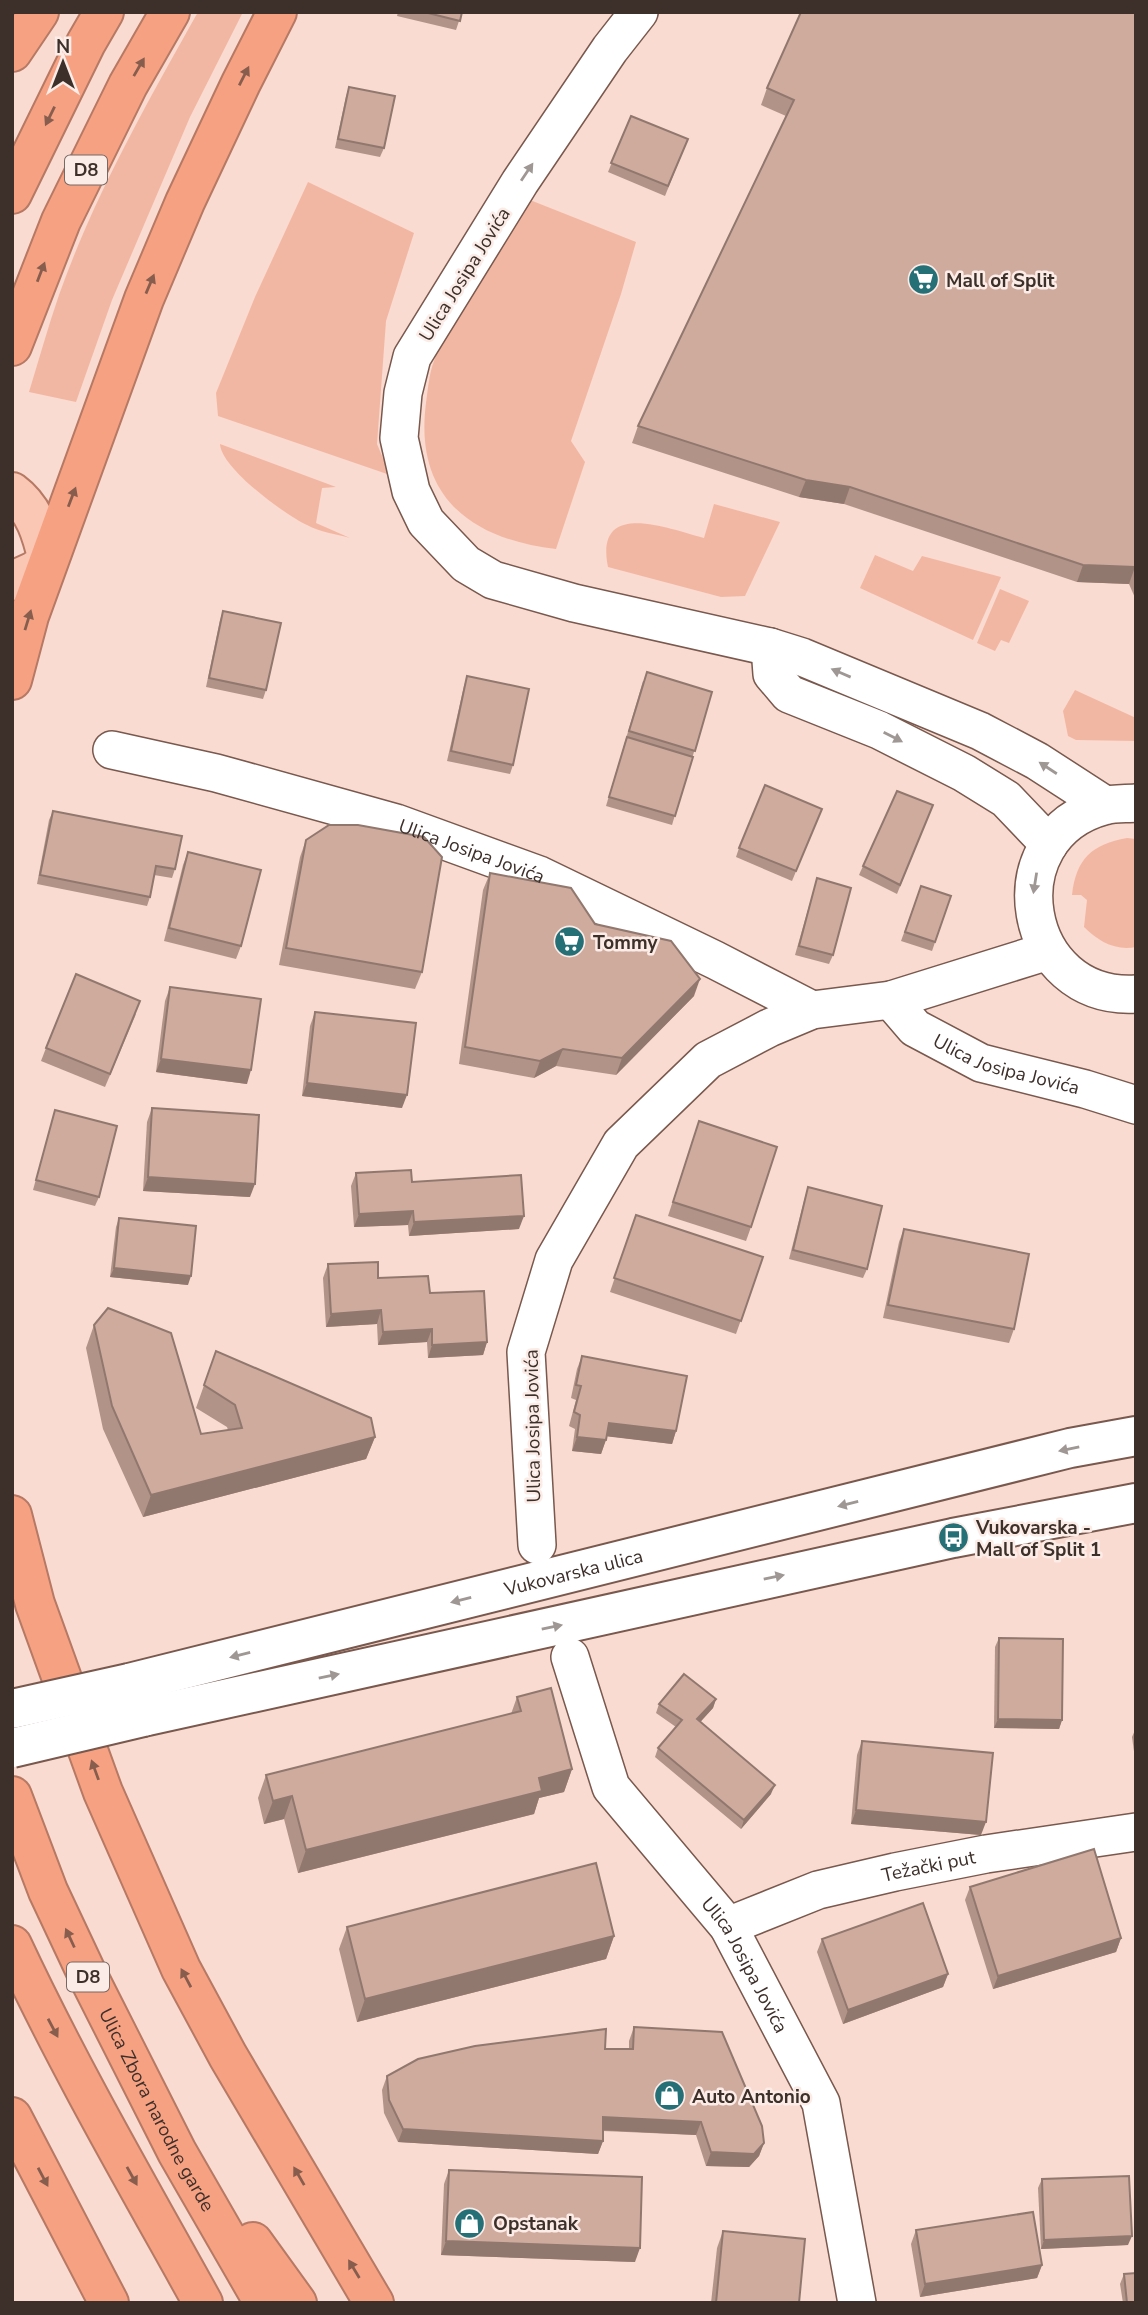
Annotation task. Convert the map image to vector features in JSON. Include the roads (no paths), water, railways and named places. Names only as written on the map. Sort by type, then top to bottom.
[{"type":"highway","points":[[12,52],[39,12]]},
{"type":"highway","points":[[12,194],[104,12]]},
{"type":"highway","name":"D8","points":[[14,341],[61,220],[128,85],[170,12]]},
{"type":"highway","points":[[12,680],[29,615],[144,299],[184,202],[277,12]]},
{"type":"highway","points":[[12,1515],[35,1604],[103,1792],[181,1969],[228,2056],[374,2303]]},
{"type":"highway","name":"Ulica Zbora narodne garde","points":[[12,1796],[48,1891],[88,1976],[177,2152],[264,2303]]},
{"type":"highway","points":[[12,1945],[39,2003],[99,2116],[203,2303]]},
{"type":"highway","points":[[12,2117],[110,2303]]},
{"type":"highway","points":[[177,2152],[266,2257],[297,2303]]},
{"type":"main road","points":[[12,492],[31,512],[41,533],[48,561],[12,581]]},
{"type":"street","name":"Ulica Josipa Jovića","points":[[639,12],[520,182],[412,358],[403,393],[398,438],[411,491],[426,522],[466,564],[493,580],[574,603],[769,647],[802,657],[980,731],[1120,804]]},
{"type":"street","points":[[769,647],[772,674],[789,694],[879,730],[964,773],[1006,799],[1049,844]]},
{"type":"street","name":"Ulica Josipa Jovića","points":[[111,750],[216,773],[396,823],[539,875],[812,1010]]},
{"type":"street","points":[[1120,804],[1074,821],[1049,844],[1037,870],[1032,897],[1036,926],[1048,951],[1067,973],[1092,988],[1120,995],[1136,995]]},
{"type":"street","name":"Ulica Josipa Jovića","points":[[537,1545],[526,1352],[554,1260],[621,1144],[708,1060],[769,1028],[812,1010],[891,1000],[1048,951]]},
{"type":"street","name":"Ulica Josipa Jovića","points":[[891,1000],[915,1028],[981,1063],[1085,1089],[1136,1105]]},
{"type":"street","name":"Vukovarska ulica","points":[[12,1748],[136,1700],[1070,1448],[1136,1436]]},
{"type":"street","name":"Vukovarska ulica","points":[[12,1709],[136,1700],[1136,1503]]},
{"type":"street","name":"Ulica Josipa Jovića","points":[[570,1657],[611,1787],[728,1926],[821,2103],[857,2303]]},
{"type":"street","name":"Težački put","points":[[728,1926],[818,1890],[895,1872],[986,1854],[1136,1832]]},
{"type":"place","name":"Mall of Split","points":[[923,280]]},
{"type":"place","name":"Tommy","points":[[570,942]]},
{"type":"place","name":"Vukovarska - Mall of Split 1","points":[[953,1538]]},
{"type":"place","name":"Auto Antonio","points":[[669,2096]]},
{"type":"place","name":"Opstanak","points":[[470,2223]]}]
